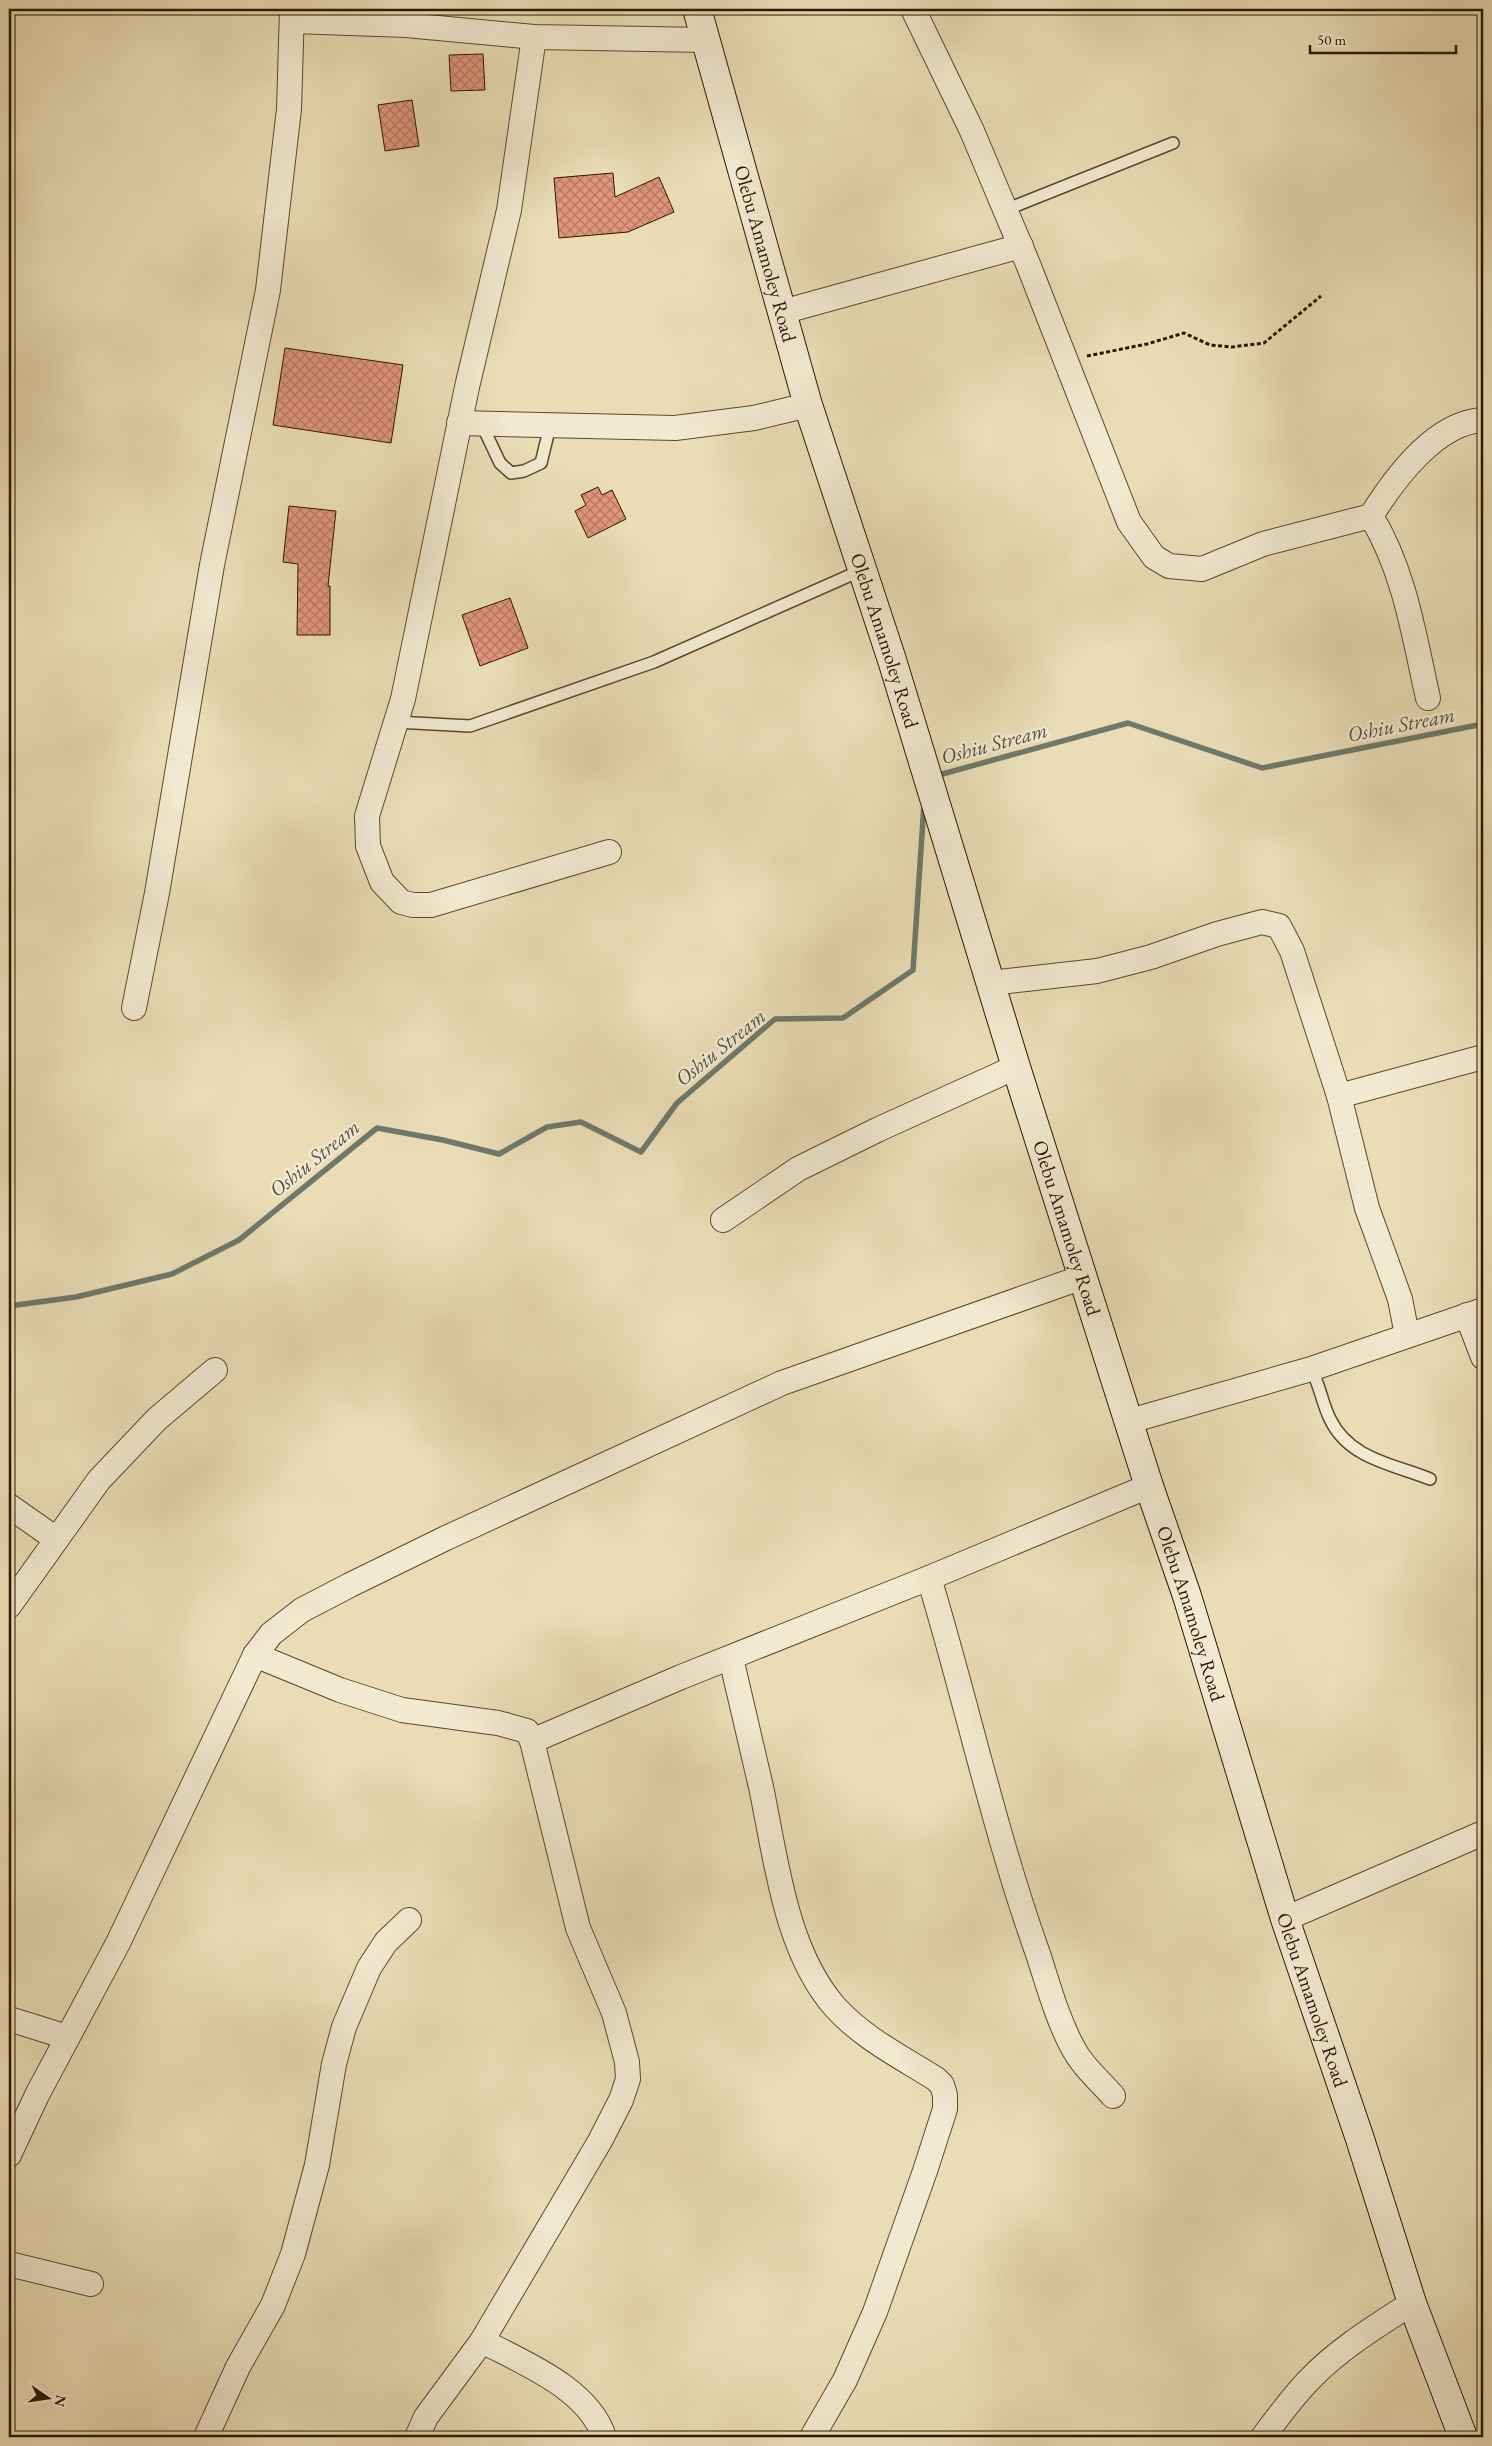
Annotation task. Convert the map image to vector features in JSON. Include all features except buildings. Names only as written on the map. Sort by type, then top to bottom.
[{"type":"street","name":"Olebu Amamoley Road","points":[[697,9],[808,405],[862,570],[1016,1067],[1130,1420],[1149,1486],[1187,1596],[1285,1919],[1360,2139],[1412,2302],[1463,2437]]},
{"type":"street","points":[[912,9],[972,131],[1021,246],[1129,522],[1154,557],[1169,566],[1202,569],[1263,544],[1371,516],[1396,480],[1418,456],[1450,430],[1466,422],[1483,420]]},
{"type":"street","points":[[134,1008],[157,892],[212,566],[268,290],[289,109],[293,15],[534,37],[706,40]]},
{"type":"street","points":[[534,37],[509,210],[470,424],[396,722],[367,816],[368,846],[382,882],[401,902],[413,905],[431,905],[610,852]]},
{"type":"street","points":[[782,312],[1021,246]]},
{"type":"street","points":[[470,424],[675,428],[754,418],[808,405]]},
{"type":"street","points":[[1371,516],[1383,536],[1399,573],[1428,698]]},
{"type":"street","points":[[991,983],[1097,971],[1152,957],[1217,934],[1262,922],[1280,926],[1292,951],[1339,1096],[1367,1208],[1400,1299],[1407,1335]]},
{"type":"street","points":[[1339,1096],[1483,1057]]},
{"type":"street","points":[[723,1220],[798,1169],[877,1130],[1016,1067]]},
{"type":"street","points":[[9,2155],[67,2037],[118,1943],[255,1655],[271,1634],[302,1610],[350,1585],[446,1538],[782,1383],[1083,1277]]},
{"type":"street","points":[[1130,1420],[1311,1369],[1475,1312],[1483,1357]]},
{"type":"street","points":[[9,1606],[99,1480],[164,1413],[215,1370]]},
{"type":"street","points":[[532,1741],[1149,1486]]},
{"type":"street","points":[[9,1506],[56,1539]]},
{"type":"street","points":[[929,1578],[954,1661],[1002,1848],[1028,1925],[1071,2045],[1083,2064],[1113,2096]]},
{"type":"street","points":[[255,1655],[340,1690],[402,1710],[522,1728],[527,1731],[532,1741],[578,1928],[614,2013],[627,2062],[628,2078],[621,2100],[600,2141],[482,2341],[426,2417],[417,2437]]},
{"type":"street","points":[[731,1658],[774,1859],[791,1921],[816,1982],[836,2007],[857,2027],[887,2051],[936,2080],[942,2085],[945,2095],[945,2110],[925,2172],[874,2312],[845,2380],[812,2437]]},
{"type":"street","points":[[1285,1919],[1483,1833]]},
{"type":"street","points":[[206,2437],[238,2367],[273,2306],[293,2254],[317,2164],[334,2064],[344,2027],[369,1968],[386,1942],[409,1920]]},
{"type":"street","points":[[9,2020],[67,2037]]},
{"type":"street","points":[[9,2264],[91,2284]]},
{"type":"street","points":[[1263,2437],[1312,2376],[1356,2340],[1412,2302]]},
{"type":"street","points":[[482,2341],[522,2362],[581,2399],[599,2421],[604,2437]]},
{"type":"lane","points":[[1005,210],[1172,144]]},
{"type":"lane","points":[[470,424],[500,463],[511,473],[524,471],[541,463],[550,426]]},
{"type":"lane","points":[[396,722],[470,726],[654,662],[862,570]]},
{"type":"lane","points":[[1311,1369],[1318,1380],[1330,1421],[1351,1448],[1430,1479]]},
{"type":"path","points":[[1065,359],[1147,344],[1184,332],[1210,345],[1232,347],[1264,343],[1321,296]]},
{"type":"waterway","name":"Oshiu Stream","points":[[935,776],[1128,723],[1262,768],[1483,724]]},
{"type":"waterway","name":"Oshiu Stream","points":[[9,1306],[76,1297],[172,1274],[239,1240],[377,1128],[443,1140],[499,1154],[547,1127],[581,1122],[641,1152],[677,1103],[775,1019],[843,1018],[913,970],[924,804]]}]
